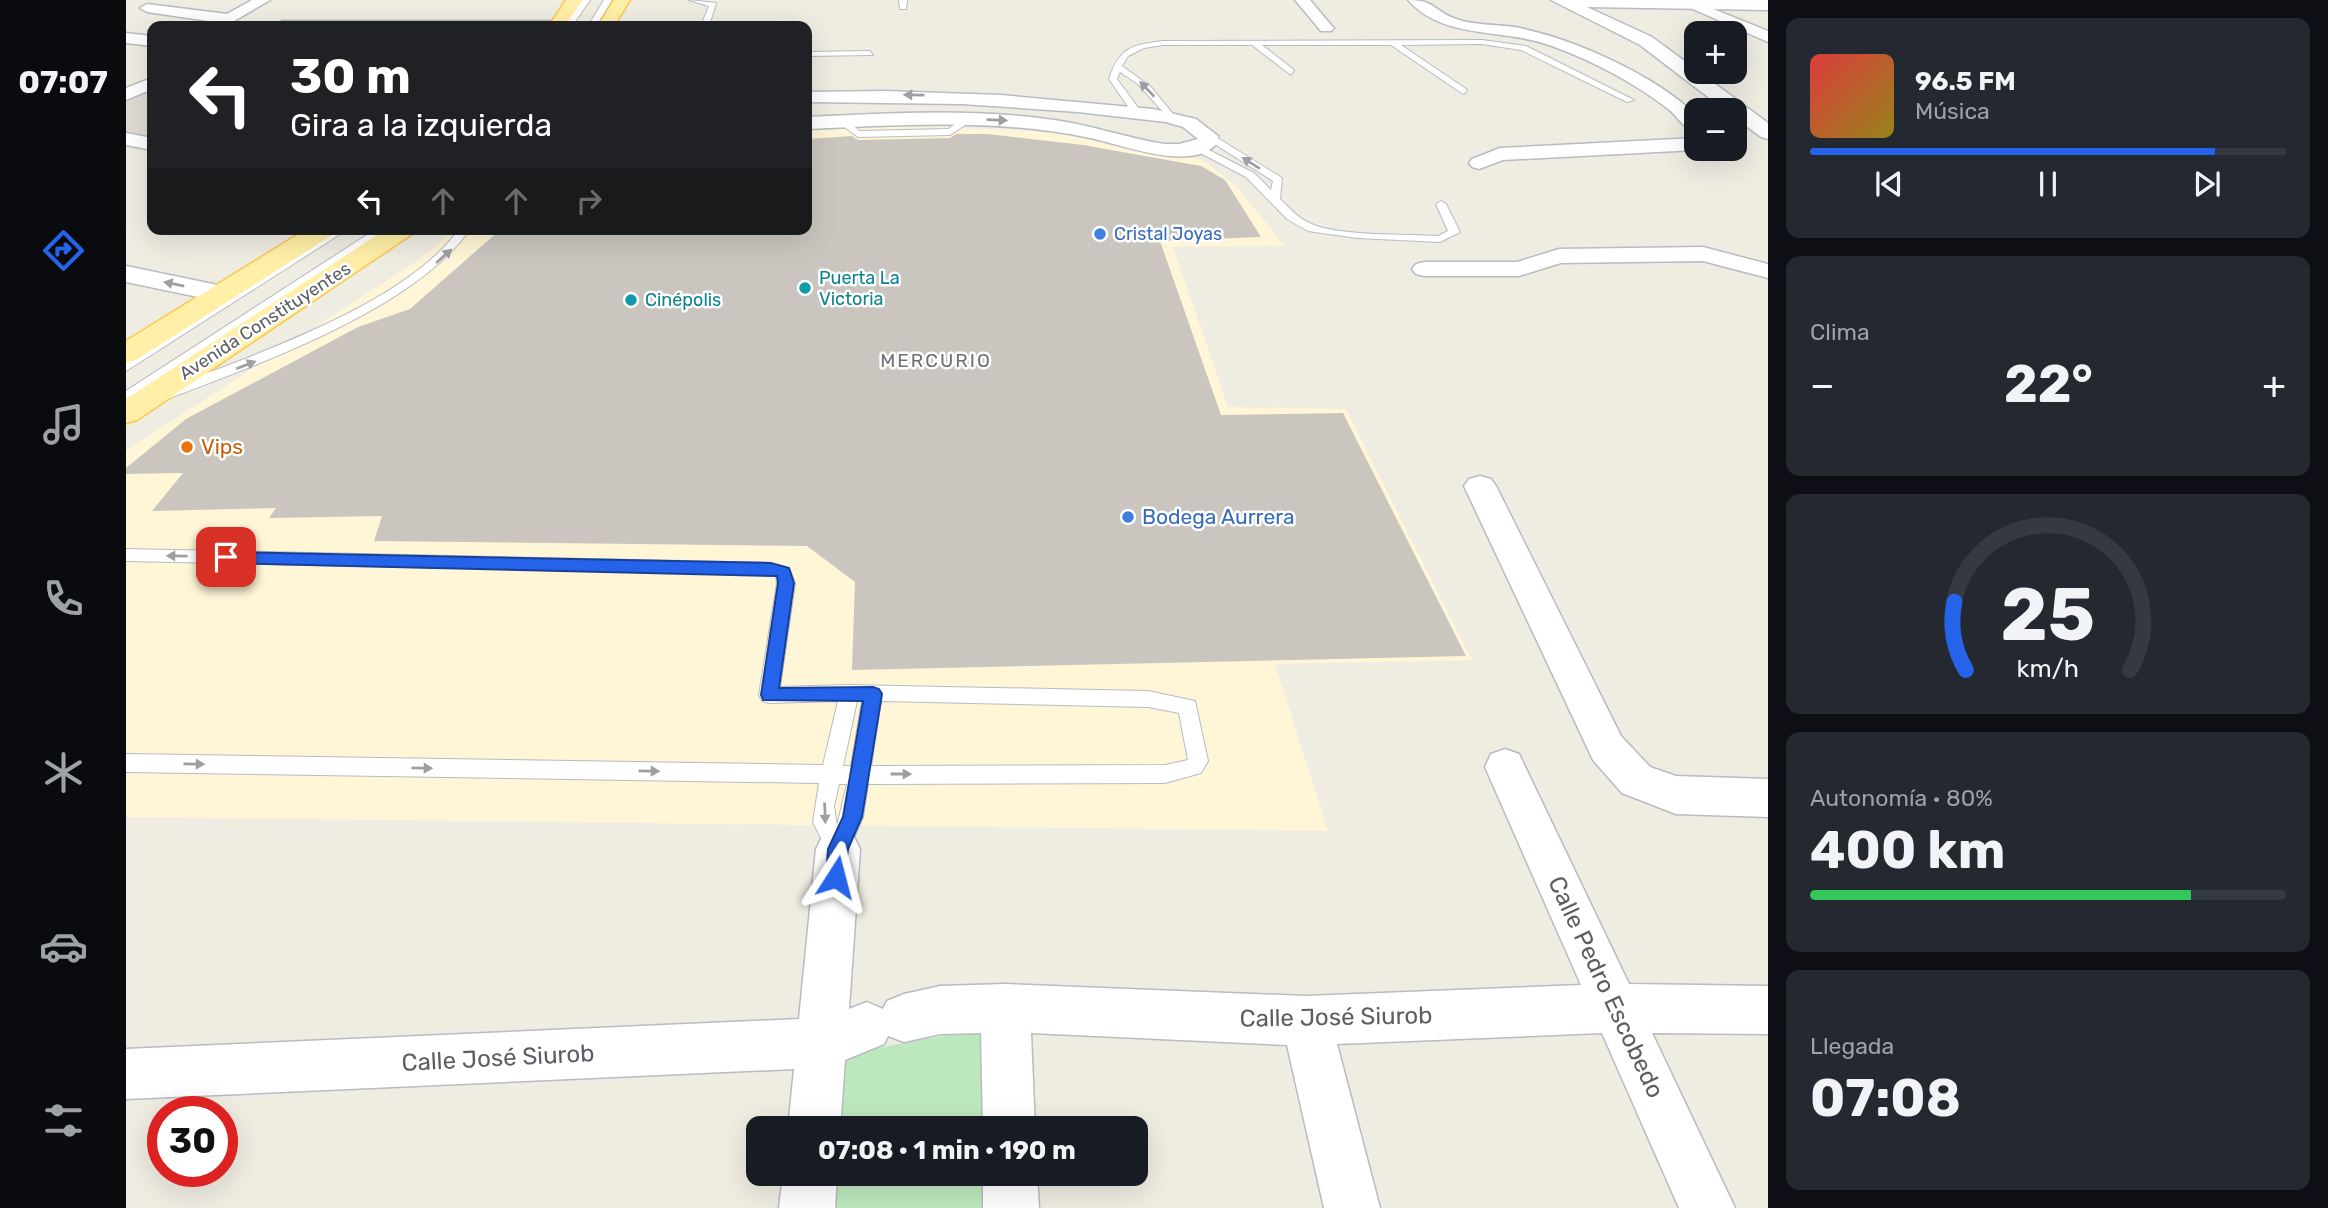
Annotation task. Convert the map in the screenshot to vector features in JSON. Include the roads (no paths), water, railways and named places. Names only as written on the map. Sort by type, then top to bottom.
[{"type":"main road","points":[[560,21],[573,0]]},
{"type":"main road","points":[[609,21],[622,0]]},
{"type":"main road","points":[[126,354],[229,296],[316,235]]},
{"type":"main road","name":"Avenida Constituyentes","points":[[129,405],[394,235]]},
{"type":"street","points":[[154,4],[217,19],[229,19],[263,0]]},
{"type":"street","points":[[1302,0],[1326,28]]},
{"type":"street","points":[[1415,0],[1452,23],[1518,32],[1554,41],[1610,66],[1675,105],[1684,114]]},
{"type":"street","points":[[1536,0],[1768,5]]},
{"type":"street","points":[[1561,1],[1646,41],[1768,134]]},
{"type":"street","points":[[1693,4],[1768,37]]},
{"type":"street","points":[[126,38],[147,40]]},
{"type":"street","points":[[126,94],[147,85]]},
{"type":"street","points":[[812,97],[971,97],[1137,113],[1172,119],[1201,128],[1201,141],[1157,149],[1046,124],[968,119],[812,123]]},
{"type":"street","points":[[968,119],[971,97]]},
{"type":"street","points":[[1090,132],[1091,120],[1101,109]]},
{"type":"street","points":[[126,139],[147,143]]},
{"type":"street","points":[[1479,163],[1500,153],[1684,145]]},
{"type":"street","points":[[1424,269],[1519,269],[1559,256],[1703,254],[1768,271]]},
{"type":"street","points":[[126,274],[229,296]]},
{"type":"street","points":[[1480,486],[1607,748],[1636,780],[1675,795],[1768,798]]},
{"type":"street","name":"Calle Pedro Escobedo","points":[[1505,767],[1707,1208]]},
{"type":"street","points":[[815,1116],[838,849]]},
{"type":"street","points":[[1005,1008],[1009,1116]]},
{"type":"street","name":"Calle José Siurob","points":[[126,1074],[822,1043],[886,1022],[940,1010],[1005,1008],[1306,1021],[1616,1008],[1768,1010]]},
{"type":"street","points":[[1306,1021],[1352,1208]]},
{"type":"street","points":[[807,1208],[809,1186]]},
{"type":"street","points":[[1010,1186],[1011,1208]]},
{"type":"lane","points":[[571,21],[586,0]]},
{"type":"lane","points":[[595,21],[608,0]]},
{"type":"lane","points":[[693,0],[713,5],[707,21]]},
{"type":"lane","points":[[1392,42],[1463,90]]},
{"type":"lane","points":[[1137,113],[1113,79],[1119,58],[1128,51],[1163,43],[1482,42],[1523,48],[1630,100]]},
{"type":"lane","points":[[1254,43],[1291,72]]},
{"type":"lane","points":[[812,54],[870,53]]},
{"type":"lane","points":[[1116,67],[1131,73],[1153,93],[1172,119]]},
{"type":"lane","points":[[1201,141],[1250,175],[1275,198],[1290,217],[1312,229],[1357,235],[1440,239],[1454,232],[1441,204]]},
{"type":"lane","points":[[1201,141],[1279,180],[1275,198]]},
{"type":"lane","points":[[126,367],[229,296],[333,235]]},
{"type":"lane","points":[[129,405],[375,235]]},
{"type":"lane","points":[[129,405],[271,355],[333,325],[432,267],[453,248],[461,235]]},
{"type":"lane","points":[[126,555],[771,569],[783,572],[786,583],[769,695],[1148,699],[1184,706],[1189,710],[1198,765],[1165,774],[860,775],[126,763]]},
{"type":"lane","points":[[838,849],[824,822],[829,774],[849,694]]},
{"type":"lane","points":[[838,849],[852,817],[873,694]]},
{"type":"place","name":"Cristal Joyas","points":[[1100,234]]},
{"type":"place","name":"Puerta La Victoria","points":[[805,288]]},
{"type":"place","name":"Cinépolis","points":[[631,300]]},
{"type":"place","name":"Vips","points":[[187,447]]},
{"type":"place","name":"Bodega Aurrera","points":[[1128,517]]},
{"type":"district","name":"MERCURIO","points":[[936,360]]}]
